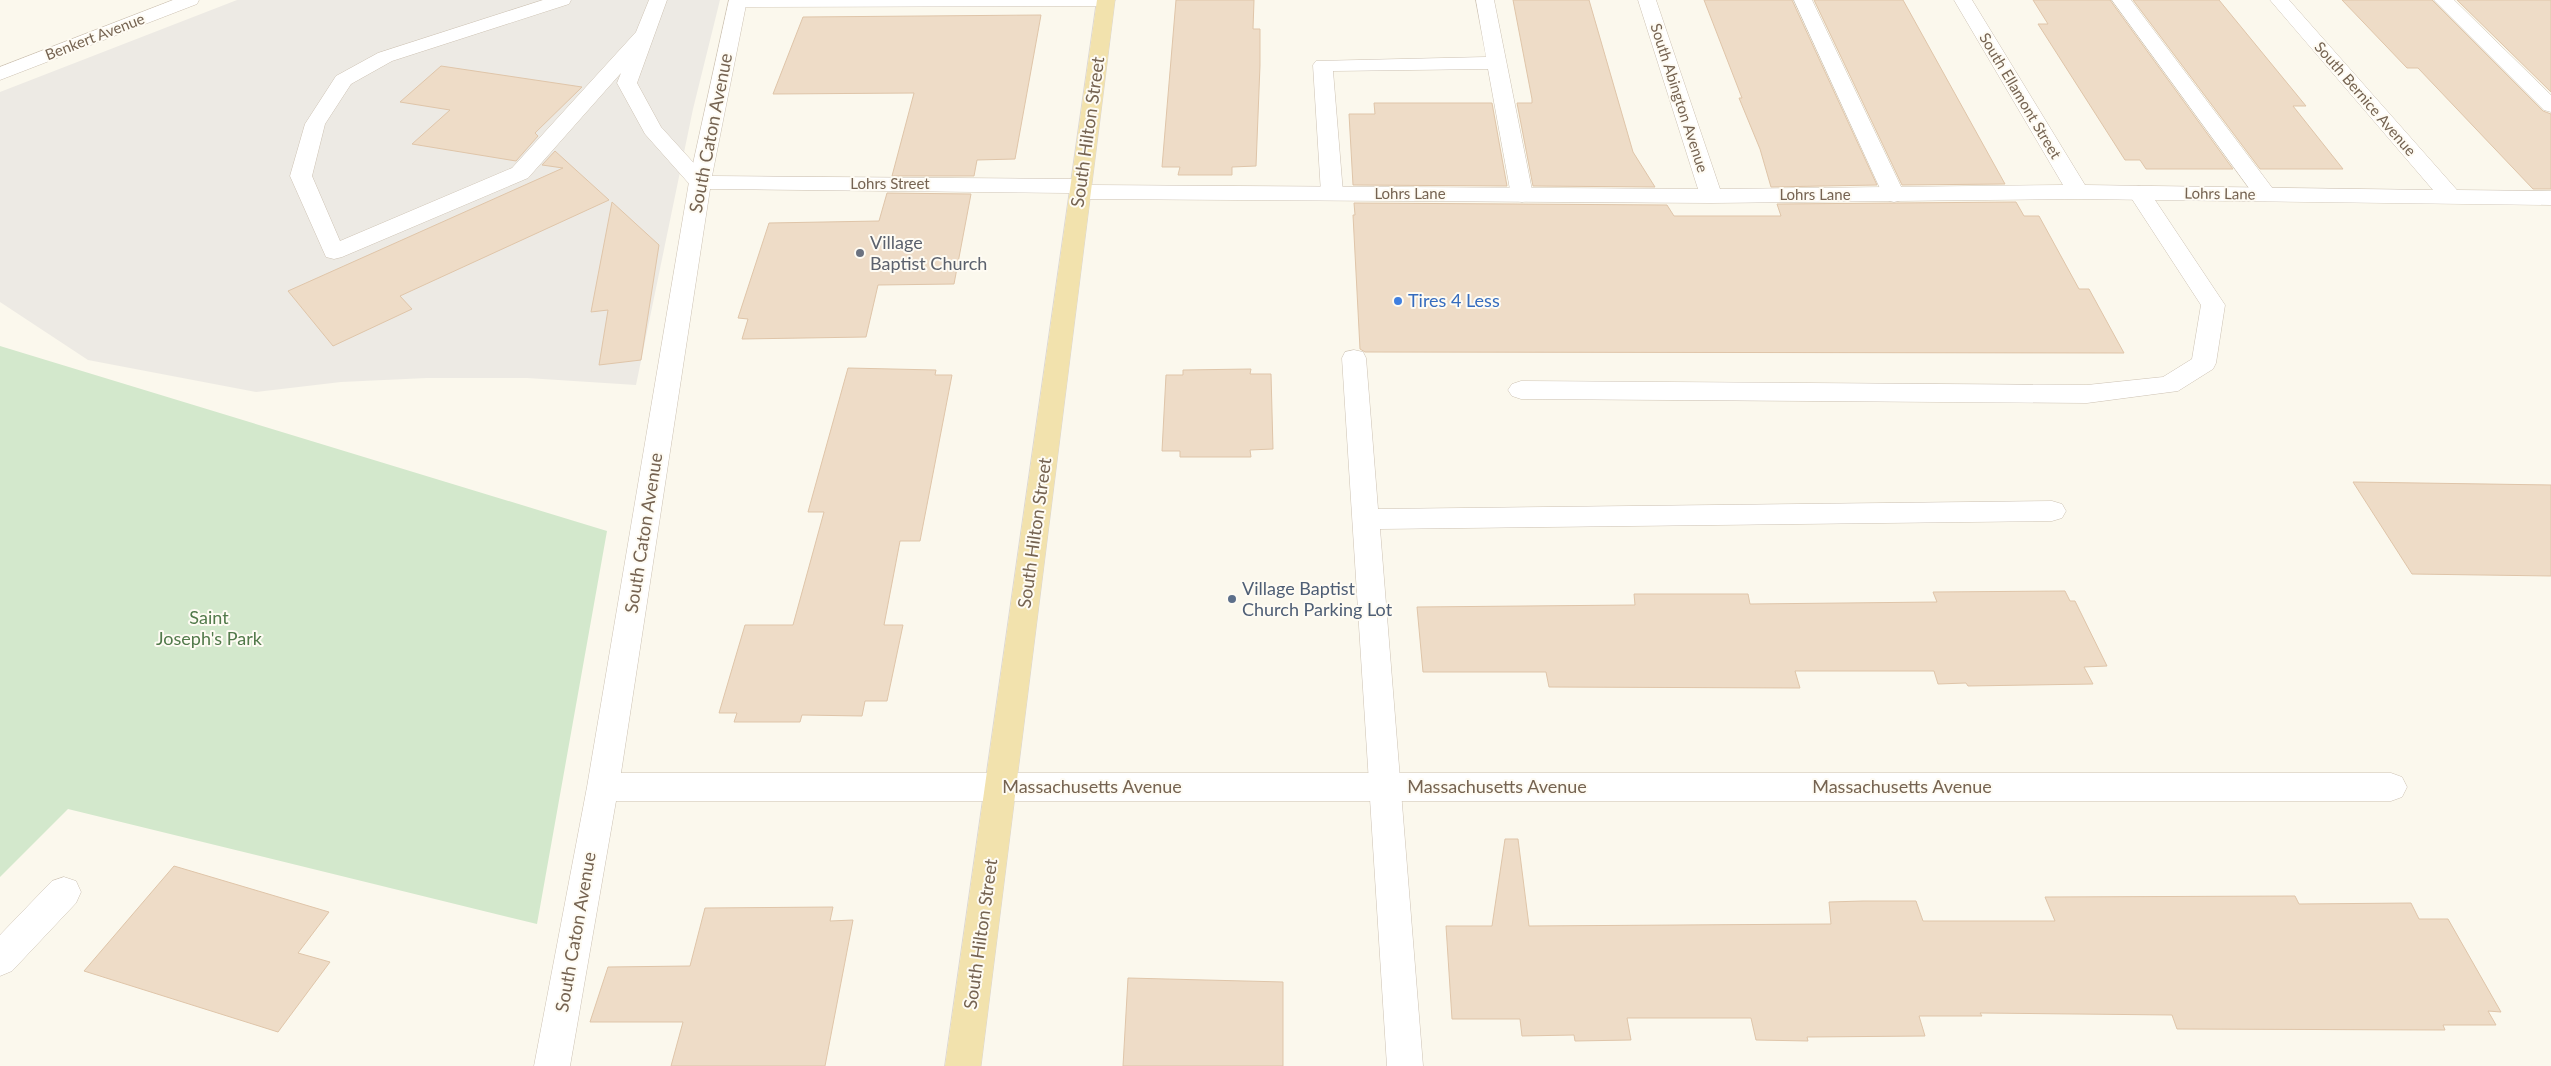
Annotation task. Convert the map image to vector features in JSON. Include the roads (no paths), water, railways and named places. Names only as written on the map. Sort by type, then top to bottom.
[{"type":"main road","name":"South Hilton Street","points":[[963,1066],[1002,787],[1106,0]]},
{"type":"street","name":"Benkert Avenue","points":[[0,74],[190,0]]},
{"type":"street","points":[[562,0],[384,57],[343,80],[315,124],[301,176],[334,252],[520,173],[645,34]]},
{"type":"street","points":[[658,0],[628,83],[652,130],[700,182]]},
{"type":"street","points":[[738,0],[1106,0]]},
{"type":"street","name":"South Caton Avenue","points":[[552,1066],[603,786],[700,182],[738,0]]},
{"type":"street","points":[[1485,0],[1522,195]]},
{"type":"street","name":"South Abington Avenue","points":[[1647,0],[1711,196]]},
{"type":"street","points":[[1804,0],[1894,194]]},
{"type":"street","name":"South Ellamont Street","points":[[1963,0],[2078,192]]},
{"type":"street","points":[[2121,0],[2265,194]]},
{"type":"street","name":"South Bernice Avenue","points":[[2279,0],[2452,198]]},
{"type":"street","points":[[2443,0],[2551,106]]},
{"type":"street","points":[[1332,194],[1323,65],[1497,64]]},
{"type":"street","name":"Lohrs Street","points":[[700,182],[1080,189]]},
{"type":"street","name":"Lohrs Lane","points":[[1080,189],[1332,194],[1711,196],[2078,192],[2551,198]]},
{"type":"street","points":[[1521,390],[2087,394],[2169,385],[2204,363],[2213,304],[2139,193]]},
{"type":"street","points":[[1354,358],[1405,1066]]},
{"type":"street","points":[[1367,519],[2052,511]]},
{"type":"street","name":"Massachusetts Avenue","points":[[603,786],[2391,787]]},
{"type":"street","points":[[0,959],[64,892]]},
{"type":"place","name":"Village Baptist Church","points":[[860,253]]},
{"type":"place","name":"Tires 4 Less","points":[[1398,301]]},
{"type":"place","name":"Village Baptist Church Parking Lot","points":[[1232,599]]},
{"type":"park label","name":"Saint Joseph's Park","points":[[209,628]]}]
